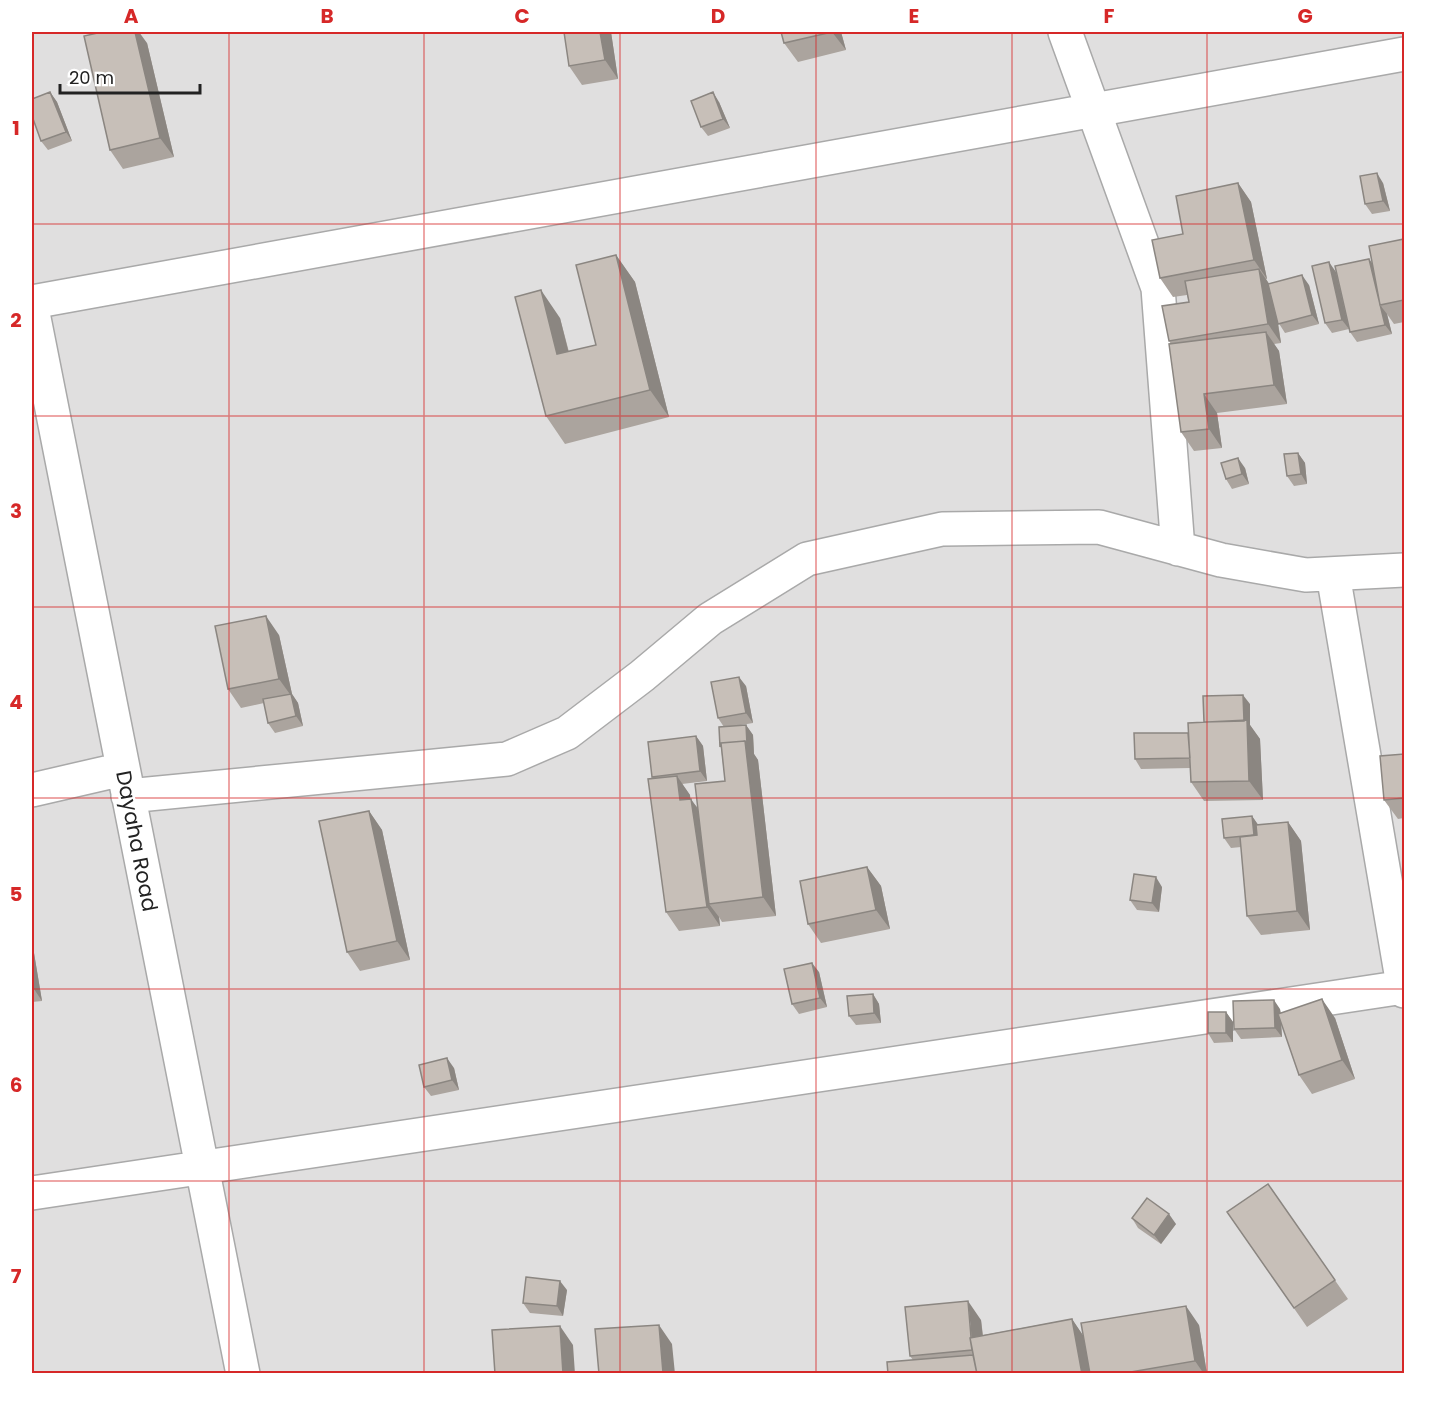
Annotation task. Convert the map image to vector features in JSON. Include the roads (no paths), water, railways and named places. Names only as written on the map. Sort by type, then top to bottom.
[{"type":"street","points":[[1065,32],[1158,288],[1178,549]]},
{"type":"street","points":[[32,302],[1404,54]]},
{"type":"street","name":"Dayaha Road","points":[[32,308],[243,1374]]},
{"type":"street","points":[[32,790],[125,782],[507,759],[567,734],[642,676],[710,619],[807,559],[942,529],[1099,527],[1221,560],[1305,575],[1404,570]]},
{"type":"street","points":[[32,1193],[1404,988],[1332,574]]}]
